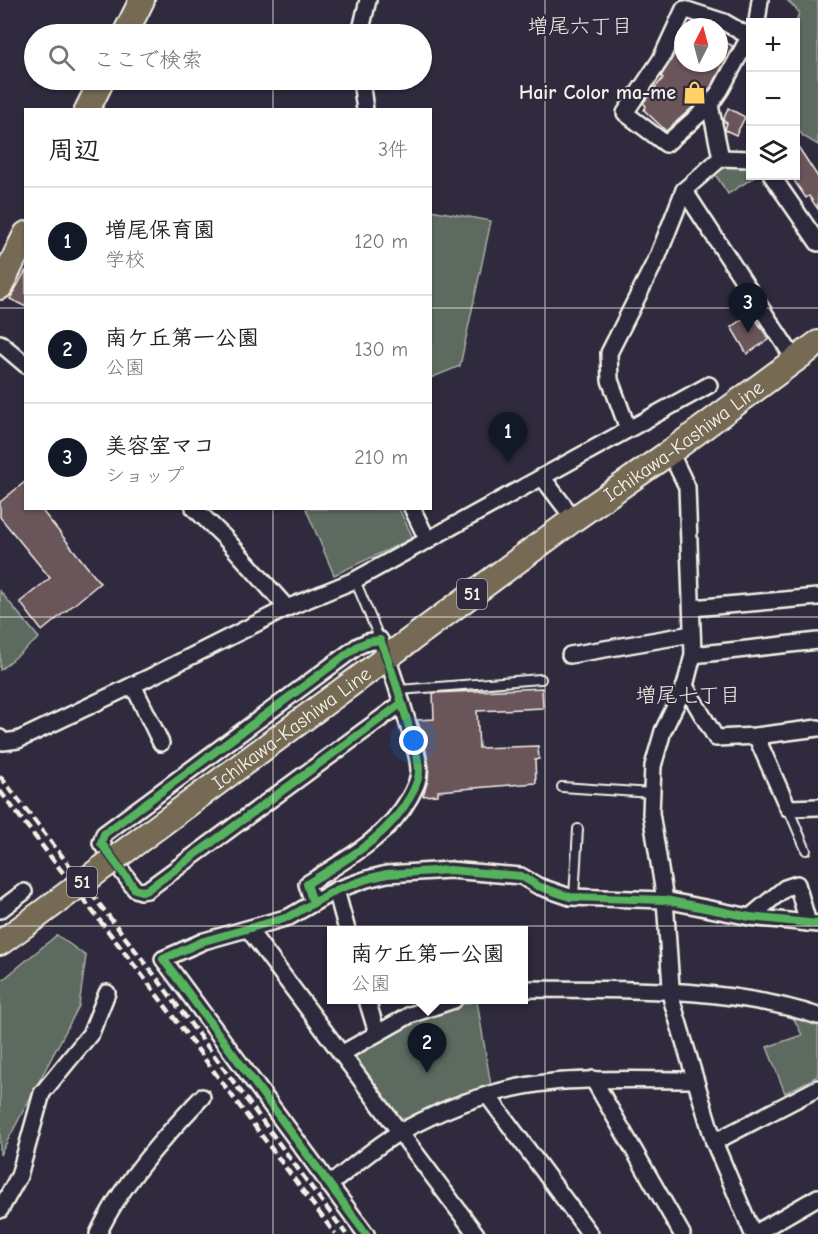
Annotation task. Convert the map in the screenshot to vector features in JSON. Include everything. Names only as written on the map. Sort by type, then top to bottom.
[{"type":"main road","points":[[130,24],[142,0]]},
{"type":"main road","points":[[88,108],[97,90]]},
{"type":"main road","points":[[0,287],[24,238]]},
{"type":"main road","name":"Ichikawa-Kashiwa Line","points":[[0,943],[129,848],[383,648],[670,452],[818,343]]},
{"type":"street","points":[[362,24],[368,0]]},
{"type":"street","points":[[758,18],[760,0]]},
{"type":"street","points":[[746,34],[724,22],[684,9],[661,59],[625,113],[666,144],[710,105],[746,43]]},
{"type":"street","points":[[362,90],[365,108]]},
{"type":"street","points":[[710,105],[721,158]]},
{"type":"street","points":[[628,429],[610,380],[609,353],[658,256],[684,190],[721,158],[746,159]]},
{"type":"street","points":[[775,180],[818,243]]},
{"type":"street","points":[[684,190],[795,360]]},
{"type":"street","points":[[0,343],[24,363]]},
{"type":"street","points":[[0,738],[3,742],[18,740],[287,608],[355,580],[710,385]]},
{"type":"street","points":[[670,452],[687,487],[693,655],[685,686],[663,731],[653,766],[651,813],[665,900],[672,1001],[714,1143],[753,1234],[818,1197]]},
{"type":"street","points":[[542,477],[574,519]]},
{"type":"street","points":[[196,510],[225,538],[287,608]]},
{"type":"street","points":[[413,510],[428,541]]},
{"type":"street","points":[[692,608],[818,597]]},
{"type":"street","points":[[570,655],[692,634]]},
{"type":"street","points":[[693,655],[818,641]]},
{"type":"street","points":[[313,903],[307,884],[356,854],[386,829],[404,807],[416,784],[419,772],[417,755],[400,697],[383,648],[367,642],[358,646],[104,834],[101,843],[135,889],[147,890],[400,697]]},
{"type":"street","points":[[133,685],[161,742]]},
{"type":"street","points":[[685,686],[716,738],[756,736],[818,728]]},
{"type":"street","points":[[756,736],[788,808],[818,807]]},
{"type":"street","points":[[366,1234],[163,959],[204,941],[289,917],[336,890],[387,874],[450,870],[521,876],[538,886],[574,897],[665,900],[750,917],[813,924],[797,884],[785,888],[750,917]]},
{"type":"street","points":[[336,890],[346,926]]},
{"type":"street","points":[[0,910],[24,892]]},
{"type":"street","points":[[249,930],[476,1234]]},
{"type":"street","points":[[528,989],[671,989],[756,1001],[818,1016]]},
{"type":"street","points":[[0,1210],[19,1176],[42,1093],[91,1033],[107,993]]},
{"type":"street","points":[[369,1004],[377,1033]]},
{"type":"street","points":[[341,1054],[410,1015],[440,1004]]},
{"type":"street","points":[[329,1185],[400,1132],[440,1112],[488,1096],[551,1082],[592,1079],[694,1080]]},
{"type":"street","points":[[592,1079],[682,1234]]},
{"type":"street","points":[[714,1143],[818,1088]]},
{"type":"street","points":[[488,1096],[590,1234]]},
{"type":"street","points":[[98,1234],[105,1219],[158,1143],[202,1097]]},
{"type":"lane","points":[[355,580],[383,648]]},
{"type":"lane","points":[[400,697],[541,679]]},
{"type":"lane","points":[[562,787],[652,793]]},
{"type":"lane","points":[[788,808],[806,850]]},
{"type":"lane","points":[[574,897],[579,829]]},
{"type":"green space","points":[[787,0],[818,0],[818,145],[800,132],[799,12]]},
{"type":"green space","points":[[746,164],[746,180],[750,180],[728,194],[713,171],[719,165]]},
{"type":"green space","points":[[432,210],[491,221],[460,366],[432,378]]},
{"type":"green space","points":[[306,510],[399,510],[413,538],[334,575]]},
{"type":"green space","points":[[0,591],[39,638],[0,670]]},
{"type":"green space","points":[[57,935],[86,956],[79,1006],[0,1155],[0,982]]},
{"type":"green space","points":[[477,1004],[491,1086],[460,1094],[409,1119],[399,1118],[355,1059],[356,1052],[429,1015],[460,1005]]},
{"type":"green space","points":[[793,1017],[818,1024],[818,1076],[785,1093],[767,1047],[802,1035]]},
{"type":"building","points":[[728,44],[733,46],[728,56]]},
{"type":"building","points":[[674,55],[674,72],[719,72],[703,98],[666,131],[644,110],[646,106],[643,103],[663,78],[661,76]]},
{"type":"building","points":[[728,108],[745,117],[736,135],[725,130],[727,123],[723,121]]},
{"type":"building","points":[[800,150],[818,177],[818,209],[809,196],[806,198],[795,180],[800,180]]},
{"type":"building","points":[[24,274],[24,306],[10,299]]},
{"type":"building","points":[[751,313],[769,339],[747,354],[731,327]]},
{"type":"building","points":[[24,483],[24,510],[42,510],[100,583],[42,631],[20,602],[50,578],[0,517],[0,502]]},
{"type":"building","points":[[542,688],[543,708],[477,711],[479,748],[538,746],[539,759],[535,760],[536,783],[438,791],[438,795],[423,796],[429,766],[417,720],[434,719],[433,693]]},
{"type":"railway","points":[[0,776],[159,981],[346,1234]]},
{"type":"railway","points":[[0,791],[151,987],[335,1234]]},
{"type":"cycle path","points":[[313,903],[307,884],[350,857],[390,825],[410,797],[418,778],[419,766],[415,746],[410,731],[403,708],[400,696],[393,674],[380,640],[358,646],[104,834],[101,843],[135,889],[147,890],[402,703]]},
{"type":"cycle path","points":[[366,1234],[163,959],[204,941],[289,917],[336,890],[367,879],[387,874],[450,870],[521,876],[538,886],[570,897],[665,900],[750,917],[818,924]]},
{"type":"place","name":"Hair Color ma-me","points":[[694,92]]},
{"type":"place","name":"美容室マコ","points":[[748,333]]},
{"type":"place","name":"増尾保育園","points":[[508,462]]},
{"type":"place","name":"南ケ丘第一公園","points":[[427,1073]]},
{"type":"district","name":"増尾六丁目","points":[[580,26]]},
{"type":"district","name":"増尾七丁目","points":[[688,695]]}]
